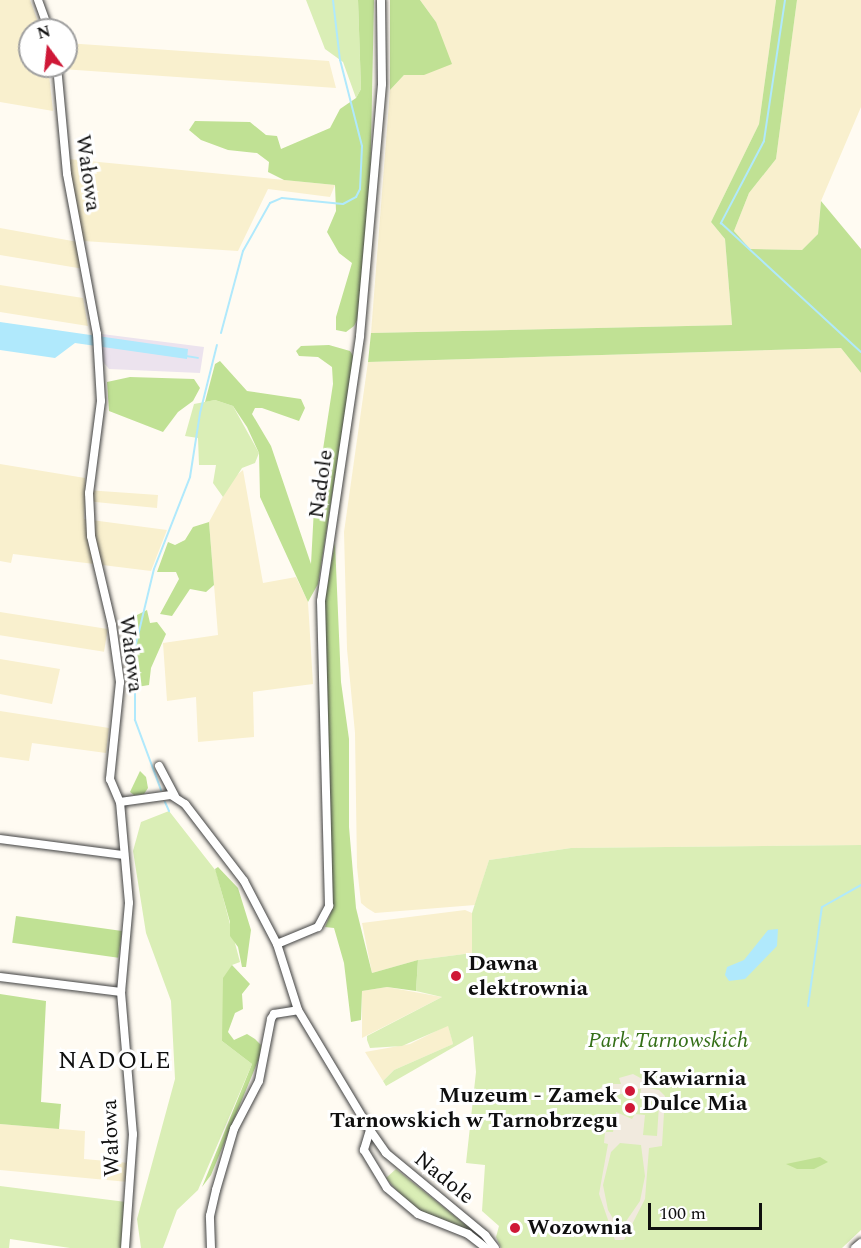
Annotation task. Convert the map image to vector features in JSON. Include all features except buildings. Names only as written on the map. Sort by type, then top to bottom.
[{"type":"street","points":[[38,0],[45,18]]},
{"type":"street","name":"Nadole","points":[[277,944],[318,927],[329,906],[321,601],[360,336],[382,84],[381,0]]},
{"type":"street","name":"Wałowa","points":[[58,78],[67,174],[98,334],[96,349],[100,401],[89,509],[94,560],[119,665],[120,699],[110,778],[120,802],[129,903],[121,992],[133,1134],[125,1248]]},
{"type":"street","name":"Nadole","points":[[159,766],[175,796],[244,881],[277,944],[298,1010],[386,1153],[485,1235],[495,1248]]},
{"type":"street","points":[[120,802],[175,796]]},
{"type":"street","points":[[0,839],[124,855]]},
{"type":"street","points":[[0,977],[121,992]]},
{"type":"street","points":[[211,1248],[210,1216],[216,1190],[234,1129],[259,1081],[271,1019],[280,1012],[298,1010]]},
{"type":"street","points":[[370,1130],[365,1138],[364,1150],[387,1188],[418,1214],[468,1234],[486,1248]]},
{"type":"street","points":[[855,1248],[861,1243]]},
{"type":"shaded area","points":[[0,0],[30,0],[37,18],[18,18],[18,78],[49,78],[53,111],[0,102]]},
{"type":"shaded area","points":[[420,0],[776,0],[759,124],[711,222],[725,239],[732,325],[371,333],[390,90],[404,75],[424,75],[436,22]]},
{"type":"shaded area","points":[[797,0],[861,0],[861,107],[821,201],[818,234],[802,250],[750,249],[734,231],[749,193],[776,159]]},
{"type":"shaded area","points":[[78,44],[329,61],[336,88],[78,70]]},
{"type":"shaded area","points":[[68,159],[335,185],[330,197],[268,189],[238,251],[83,241]]},
{"type":"shaded area","points":[[0,228],[78,242],[84,269],[0,255]]},
{"type":"shaded area","points":[[0,285],[83,298],[88,326],[0,312]]},
{"type":"shaded area","points":[[102,334],[204,347],[200,373],[109,369],[100,358]]},
{"type":"shaded area","points":[[841,348],[861,373],[861,845],[571,848],[489,860],[475,905],[375,913],[361,903],[357,867],[355,733],[347,649],[344,532],[368,362]]},
{"type":"shaded area","points":[[0,464],[85,478],[86,490],[158,495],[157,508],[85,501],[84,519],[167,530],[151,571],[13,554],[11,563],[0,561]]},
{"type":"shaded area","points":[[243,470],[263,583],[296,577],[308,602],[313,684],[253,692],[254,737],[198,742],[196,697],[167,701],[163,643],[218,635],[209,522],[233,478]]},
{"type":"shaded area","points":[[0,612],[108,629],[104,652],[0,635]]},
{"type":"shaded area","points":[[0,659],[60,669],[52,704],[0,694]]},
{"type":"shaded area","points":[[0,711],[109,728],[106,753],[32,743],[29,761],[0,757]]},
{"type":"shaded area","points":[[465,910],[472,913],[472,953],[418,960],[372,973],[362,923]]},
{"type":"shaded area","points":[[387,987],[442,997],[362,1038],[362,991]]},
{"type":"shaded area","points":[[448,1025],[453,1044],[394,1070],[383,1081],[365,1052],[410,1044]]},
{"type":"shaded area","points":[[633,1074],[646,1081],[643,1087],[659,1090],[665,1096],[662,1146],[649,1148],[645,1199],[624,1240],[615,1240],[599,1194],[608,1144],[604,1143],[605,1132],[613,1132],[616,1112],[632,1119],[635,1114],[645,1115],[643,1135],[657,1136],[659,1105],[663,1103],[660,1098],[640,1096],[641,1089],[623,1087],[622,1094],[596,1092],[605,1084],[621,1084],[619,1078]],"holes":[[[620,1143],[641,1145],[645,1176],[640,1201],[620,1230],[608,1210],[603,1185],[611,1152]]]},
{"type":"shaded area","points":[[0,1124],[85,1131],[84,1159],[129,1163],[128,1182],[0,1170]]},
{"type":"green space","points":[[306,0],[358,0],[361,89],[356,98],[343,62],[325,49]]},
{"type":"green space","points":[[358,0],[374,0],[370,192],[360,314],[354,326],[346,332],[336,330],[336,317],[352,263],[339,253],[327,232],[336,211],[335,185],[284,180],[268,172],[269,162],[257,153],[228,150],[201,140],[189,130],[195,121],[250,122],[266,135],[277,136],[281,149],[330,128],[340,109],[356,98],[361,89]]},
{"type":"green space","points":[[390,0],[420,0],[436,22],[452,64],[424,75],[404,75],[390,90]]},
{"type":"green space","points":[[776,0],[797,0],[776,159],[749,193],[734,231],[750,249],[802,250],[818,234],[821,201],[861,249],[861,373],[841,348],[368,362],[371,333],[732,325],[725,239],[711,222],[759,124]]},
{"type":"green space","points":[[329,345],[350,351],[354,357],[318,584],[308,602],[260,497],[259,453],[247,427],[233,406],[215,400],[205,402],[215,364],[220,361],[247,391],[301,399],[305,408],[299,421],[262,408],[255,408],[252,414],[271,446],[311,564],[314,508],[333,384],[332,367],[318,357],[299,356],[296,351],[301,346]]},
{"type":"green space","points":[[130,377],[194,379],[200,388],[193,401],[178,412],[163,432],[109,411],[107,382]]},
{"type":"green space","points":[[215,400],[233,406],[259,453],[255,463],[242,468],[223,497],[213,483],[216,465],[199,465],[198,438],[185,436],[194,404]]},
{"type":"green space","points":[[209,522],[214,585],[206,592],[190,589],[172,616],[160,614],[179,579],[176,572],[157,572],[168,542],[175,545],[185,540],[193,527]]},
{"type":"green space","points":[[335,543],[341,682],[349,739],[349,827],[356,908],[372,973],[418,960],[416,991],[387,987],[362,991],[361,1020],[351,1022],[344,963],[334,928],[325,927],[332,910],[332,887],[324,601]]},
{"type":"green space","points":[[147,610],[150,623],[157,622],[166,634],[151,668],[149,685],[137,687],[130,677],[127,651],[135,616]]},
{"type":"green space","points":[[140,771],[146,777],[148,788],[144,794],[134,795],[130,792]]},
{"type":"green space","points":[[169,811],[216,871],[240,962],[232,965],[222,1041],[252,1064],[198,1190],[177,1210],[163,1248],[141,1248],[137,1219],[175,1079],[171,1001],[146,933],[133,851],[141,822]]},
{"type":"green space","name":"Park Tarnowskich","points":[[861,845],[861,1230],[842,1248],[501,1248],[496,1237],[499,1226],[482,1211],[485,1165],[466,1163],[476,1072],[473,1036],[386,1086],[383,1081],[394,1070],[453,1044],[448,1026],[402,1046],[370,1048],[367,1040],[367,1036],[442,997],[416,991],[418,960],[472,953],[472,913],[489,860],[571,848]]},
{"type":"green space","points":[[218,867],[238,888],[251,930],[246,967],[242,967],[238,947],[230,936],[230,922],[215,869]]},
{"type":"green space","points":[[16,916],[122,931],[118,958],[12,943]]},
{"type":"green space","points":[[232,965],[250,984],[242,994],[243,1009],[235,1013],[228,1032],[234,1040],[247,1034],[255,1039],[261,1045],[260,1056],[211,1175],[202,1187],[252,1064],[222,1041],[223,978]]},
{"type":"green space","points":[[0,994],[46,1001],[41,1102],[61,1104],[59,1129],[0,1124]]},
{"type":"green space","points":[[820,1157],[828,1162],[814,1169],[797,1169],[786,1164]]},
{"type":"green space","points":[[396,1169],[484,1241],[411,1207],[386,1178]]},
{"type":"green space","points":[[0,1186],[126,1202],[122,1248],[70,1248],[10,1239],[9,1248],[0,1248]]},
{"type":"water","points":[[0,322],[188,349],[187,359],[75,343],[55,358],[0,350]]},
{"type":"water","points":[[778,929],[777,946],[745,979],[729,981],[725,975],[727,967],[744,960],[768,930]]},
{"type":"waterway","points":[[221,333],[243,251],[270,203],[282,198],[343,204],[356,197],[360,189],[362,146],[340,60],[333,0]]},
{"type":"waterway","points":[[785,0],[764,141],[721,223],[861,352]]},
{"type":"waterway","points":[[161,790],[135,720],[135,648],[154,569],[190,477],[200,413],[217,345]]},
{"type":"waterway","points":[[186,356],[198,358]]},
{"type":"waterway","points":[[165,802],[169,811]]},
{"type":"waterway","points":[[808,1006],[822,907],[861,885]]},
{"type":"place","name":"Dawna elektrownia","points":[[456,976]]},
{"type":"place","name":"Kawiarnia Dulce Mia","points":[[630,1091]]},
{"type":"place","name":"Muzeum - Zamek Tarnowskich w Tarnobrzegu","points":[[630,1108]]},
{"type":"place","name":"Wozownia","points":[[515,1228]]},
{"type":"district","name":"NADOLE","points":[[115,1062]]}]
